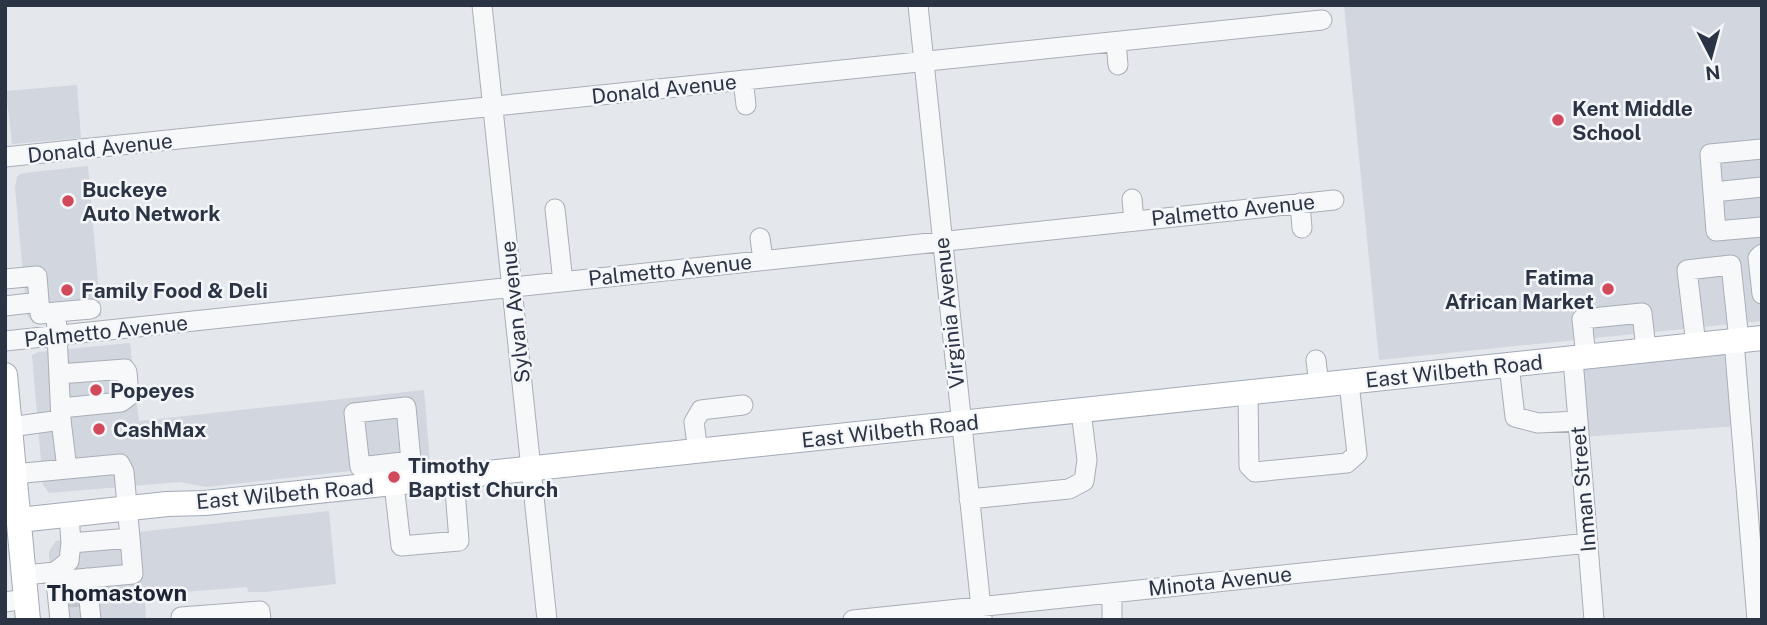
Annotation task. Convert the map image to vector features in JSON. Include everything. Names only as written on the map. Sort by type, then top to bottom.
[{"type":"main road","name":"East Wilbeth Road","points":[[12,521],[128,508],[205,503],[406,475],[454,477],[1745,339]]},
{"type":"main road","points":[[5,375],[14,474],[12,521],[21,599]]},
{"type":"street","name":"Sylvan Avenue","points":[[482,5],[547,620]]},
{"type":"street","name":"Virginia Avenue","points":[[918,5],[982,613]]},
{"type":"street","name":"Donald Avenue","points":[[5,157],[1116,42],[1315,16]]},
{"type":"street","points":[[1116,42],[1118,65]]},
{"type":"street","points":[[743,80],[746,105]]},
{"type":"street","points":[[1762,149],[1710,154],[1716,231],[1762,227]]},
{"type":"street","points":[[1713,192],[1762,187]]},
{"type":"street","points":[[1132,199],[1134,221]]},
{"type":"street","name":"Palmetto Avenue","points":[[5,341],[1334,200]]},
{"type":"street","points":[[1300,203],[1302,229]]},
{"type":"street","points":[[555,209],[563,282]]},
{"type":"street","points":[[760,238],[763,260]]},
{"type":"street","points":[[1762,254],[1758,258],[1762,294]]},
{"type":"street","points":[[1696,345],[1688,270],[1731,265],[1745,339],[1757,620]]},
{"type":"street","points":[[5,279],[37,276],[58,336],[61,414],[67,469]]},
{"type":"street","points":[[5,306],[90,309]]},
{"type":"street","name":"Inman Street","points":[[1594,620],[1578,421],[1583,319],[1642,313],[1646,350]]},
{"type":"street","points":[[1316,360],[1319,386]]},
{"type":"street","points":[[1508,365],[1515,417],[1538,423],[1578,421]]},
{"type":"street","points":[[10,427],[121,402],[129,396],[125,369],[59,374]]},
{"type":"street","points":[[1248,394],[1249,466],[1255,472],[1347,463],[1357,454],[1349,383]]},
{"type":"street","points":[[698,452],[694,422],[701,410],[743,405]]},
{"type":"street","points":[[969,499],[1069,489],[1084,481],[1087,460],[1081,411]]},
{"type":"street","points":[[14,474],[120,464],[124,472],[130,538],[132,574],[70,597],[21,599]]},
{"type":"street","points":[[406,475],[401,547],[459,541],[454,477]]},
{"type":"street","points":[[69,514],[70,597]]},
{"type":"street","points":[[71,543],[130,538]]},
{"type":"street","name":"Minota Avenue","points":[[853,620],[982,613],[1112,593],[1588,543]]},
{"type":"street","points":[[1112,593],[1112,620]]},
{"type":"street","points":[[181,620],[181,617],[260,611],[261,620]]},
{"type":"shaded area","name":"Kent Middle School","points":[[1344,5],[1762,5],[1762,321],[1379,360]]},
{"type":"shaded area","points":[[77,85],[81,138],[12,144],[6,91]]},
{"type":"shaded area","points":[[88,166],[101,316],[33,323],[27,315],[15,188],[17,177],[20,174]]},
{"type":"shaded area","points":[[1734,341],[1740,426],[1579,437],[1573,359]]},
{"type":"shaded area","points":[[130,343],[139,421],[424,390],[430,462],[206,487],[180,482],[49,493],[43,485],[32,355],[39,352]]},
{"type":"shaded area","points":[[329,511],[336,584],[265,592],[248,592],[247,587],[159,594],[158,599],[145,600],[146,620],[55,620],[49,551],[56,541]]},
{"type":"tunnel","points":[[75,589],[76,607]]},
{"type":"place","name":"Kent Middle School","points":[[1558,120]]},
{"type":"place","name":"Buckeye Auto Network","points":[[68,201]]},
{"type":"place","name":"Fatima African Market","points":[[1608,289]]},
{"type":"place","name":"Family Food & Deli","points":[[67,290]]},
{"type":"place","name":"Popeyes","points":[[96,390]]},
{"type":"place","name":"CashMax","points":[[99,429]]},
{"type":"place","name":"Timothy Baptist Church","points":[[394,477]]},
{"type":"district","name":"Thomastown","points":[[117,592]]}]
